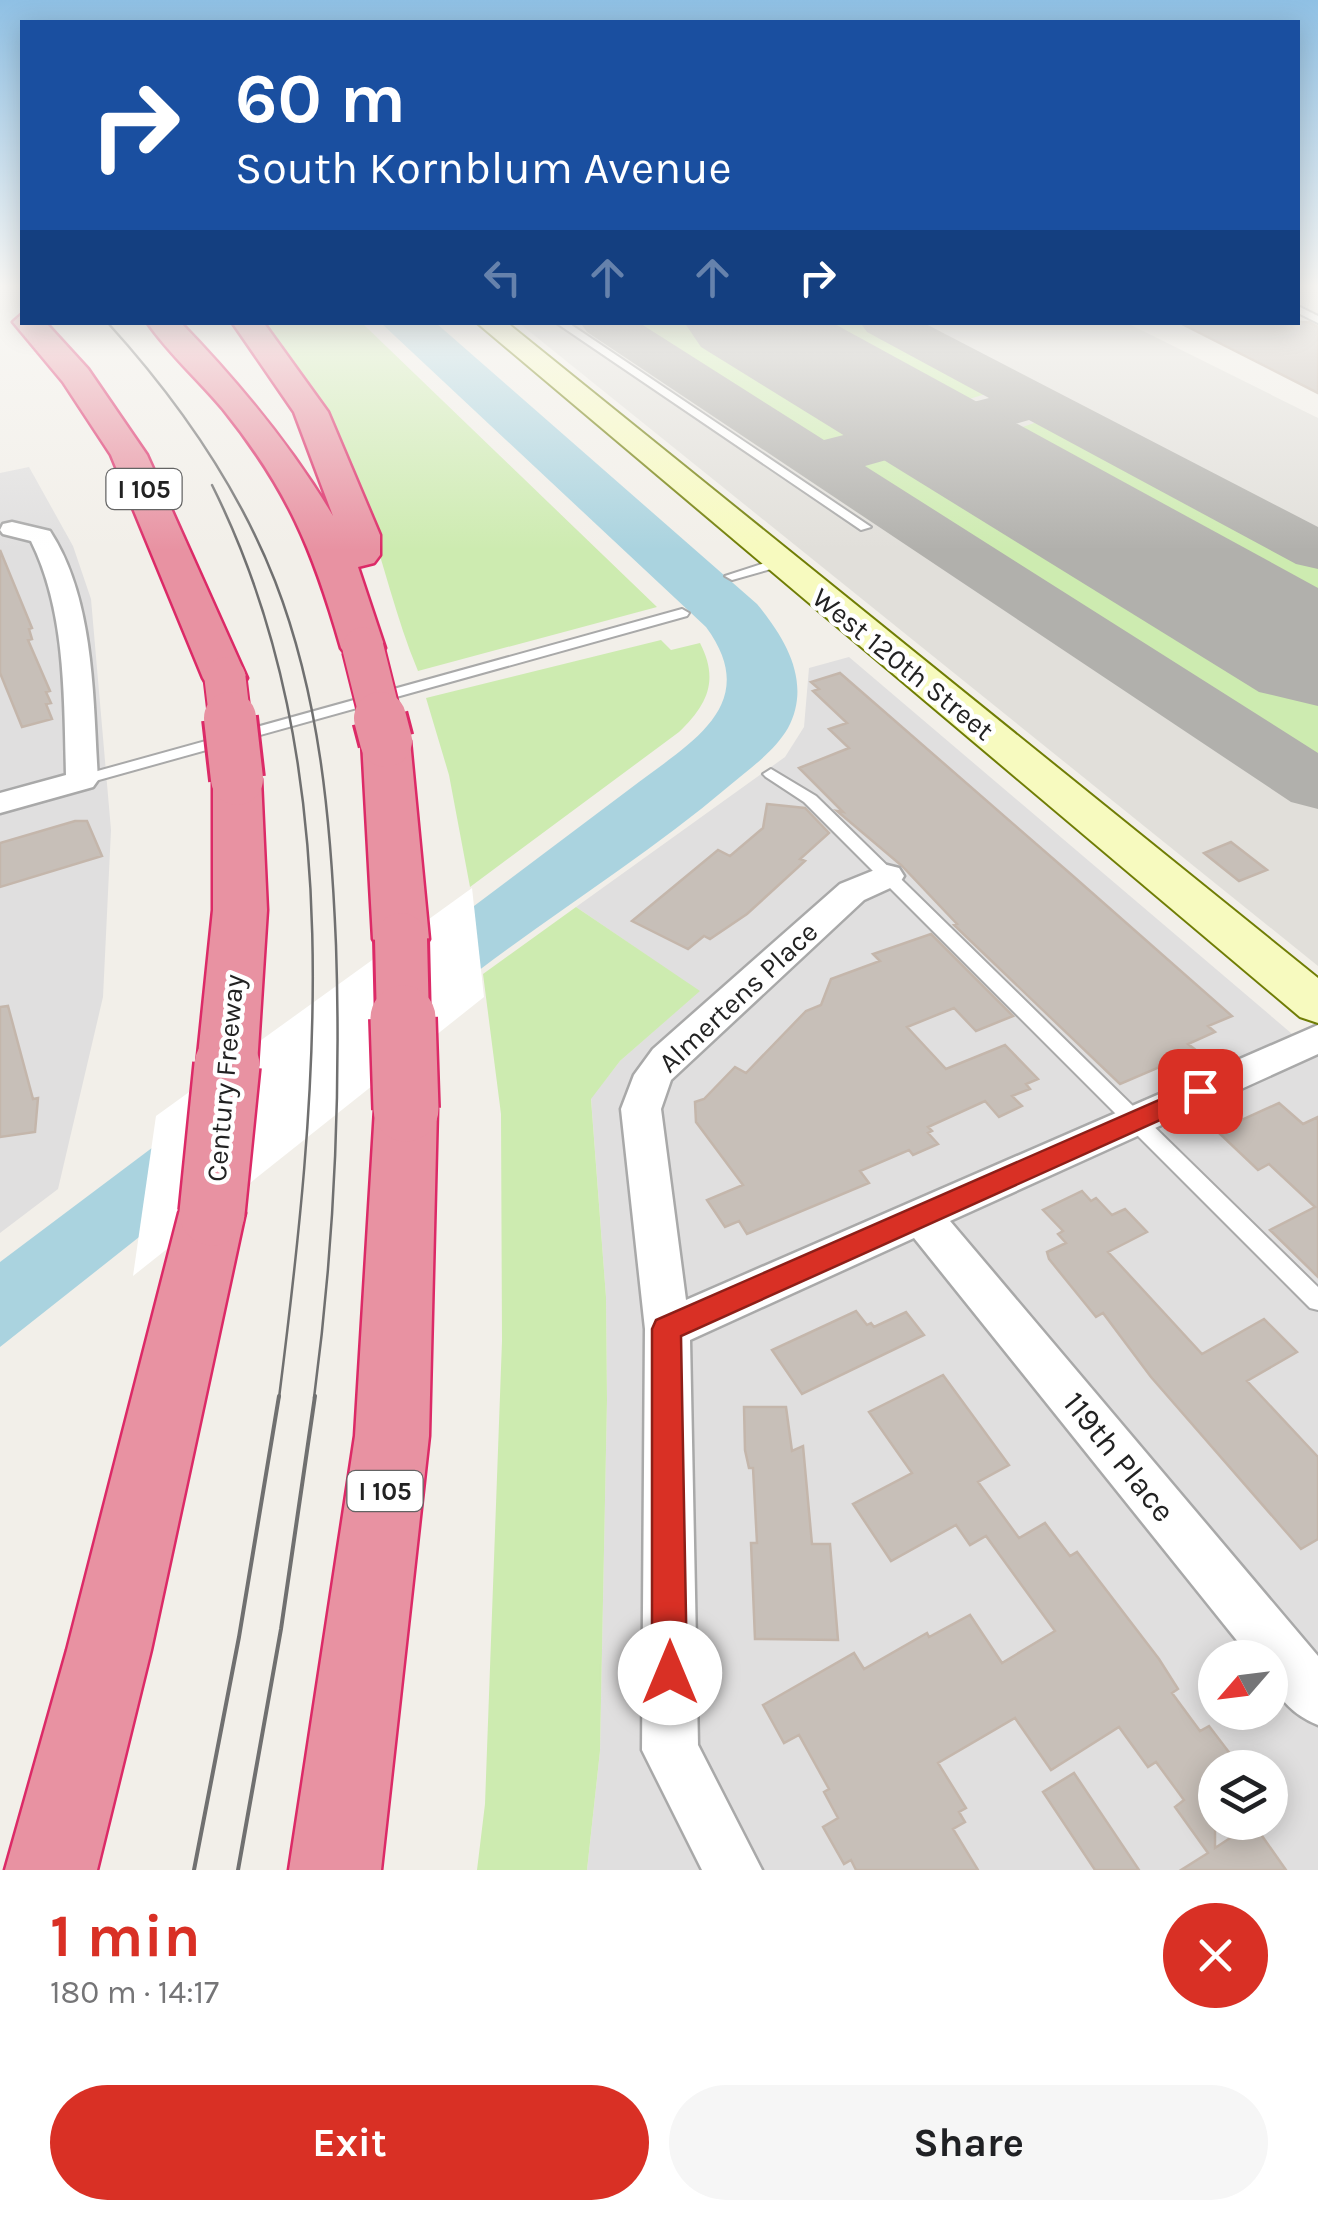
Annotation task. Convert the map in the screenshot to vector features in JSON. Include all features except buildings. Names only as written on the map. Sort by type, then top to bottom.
[{"type":"highway","name":"Century Freeway","points":[[51,1870],[109,1650],[212,1213],[240,910],[236,779],[225,678],[129,455],[75,375]]},
{"type":"highway","name":"I 105","points":[[211,375],[290,472],[333,554],[363,648],[386,741],[401,939],[406,1109],[392,1436],[335,1870]]},
{"type":"highway","points":[[285,375],[312,412],[360,535],[363,648]]},
{"type":"main road","name":"West 120th Street","points":[[553,375],[1318,1005]]},
{"type":"street","points":[[0,803],[82,780],[78,685],[54,564],[41,536],[12,529]]},
{"type":"street","name":"Almertens Place","points":[[733,1870],[670,1750],[667,1329],[641,1109],[652,1076],[666,1059],[852,892],[888,876]]},
{"type":"street","points":[[667,1329],[1318,1038]]},
{"type":"street","name":"119th Place","points":[[920,1216],[1318,1698]]},
{"type":"lane","points":[[639,375],[865,527]]},
{"type":"lane","points":[[732,576],[780,562]]},
{"type":"lane","points":[[82,780],[682,613]]},
{"type":"lane","points":[[771,774],[810,800],[1318,1302]]},
{"type":"shaded area","points":[[584,375],[1232,375],[1318,418],[1318,966]]},
{"type":"shaded area","points":[[29,467],[73,546],[91,599],[111,830],[103,997],[58,1189],[0,1233],[0,473]]},
{"type":"shaded area","points":[[849,657],[1318,1056],[1318,1870],[587,1870],[600,1751],[607,1400],[606,1297],[591,1098],[620,1061],[699,991],[576,907],[785,757],[804,727],[809,668]]},
{"type":"green space","points":[[301,375],[416,375],[657,607],[418,671],[363,503],[344,454]]},
{"type":"green space","points":[[715,375],[775,375],[862,428],[872,426],[875,436],[824,445],[806,439],[811,436]]},
{"type":"green space","points":[[897,375],[964,375],[989,393],[959,402],[942,400]]},
{"type":"green space","points":[[1040,421],[1058,425],[1318,564],[1318,609],[1005,433]]},
{"type":"green space","points":[[898,450],[917,455],[910,457],[1318,705],[1318,757],[857,467],[860,461]]},
{"type":"green space","points":[[661,640],[671,650],[700,643],[709,680],[708,691],[697,711],[679,732],[470,887],[449,775],[426,698]]},
{"type":"green space","points":[[576,907],[700,991],[620,1061],[591,1099],[606,1297],[607,1400],[600,1751],[587,1870],[477,1870],[485,1804],[502,1341],[501,1114],[483,974]]},
{"type":"water","points":[[437,375],[496,375],[757,604],[786,647],[796,678],[795,711],[788,728],[768,752],[699,811],[478,971],[0,1347],[0,1262],[695,739],[712,721],[723,701],[727,679],[722,655],[706,627]]},
{"type":"pier","points":[[472,888],[484,997],[133,1276],[156,1116]]},
{"type":"taxiway","points":[[686,375],[803,451]]},
{"type":"taxiway","points":[[985,375],[1023,395]]},
{"type":"taxiway","points":[[803,451],[818,457],[839,456],[1020,406],[1026,402],[1023,395]]},
{"type":"taxiway","points":[[1023,395],[1318,551]]},
{"type":"taxiway","points":[[803,451],[1318,786]]},
{"type":"runway","points":[[835,375],[1318,656]]},
{"type":"tram line","points":[[152,375],[224,477],[260,545],[303,670],[321,760],[336,945],[337,1058],[331,1229],[314,1398]]},
{"type":"tram line","points":[[212,485],[257,592],[287,703],[305,818],[312,934],[311,1051],[304,1168],[279,1398]]},
{"type":"tram line","points":[[194,1870],[239,1637],[279,1396]]},
{"type":"tram line","points":[[238,1870],[281,1629],[315,1396]]},
{"type":"route","points":[[670,1673],[667,1329],[1200,1091]]}]
